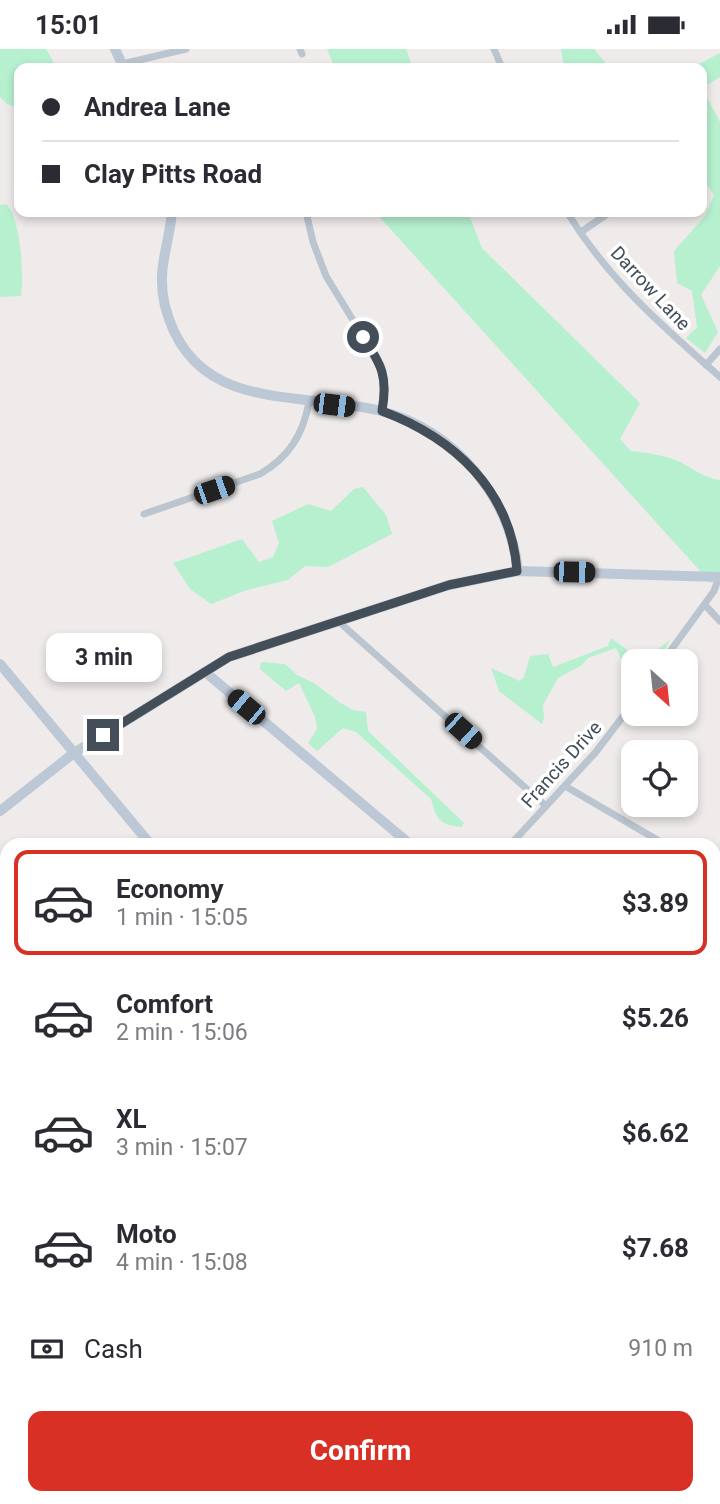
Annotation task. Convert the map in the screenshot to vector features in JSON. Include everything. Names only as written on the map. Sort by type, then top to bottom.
[{"type":"street","points":[[134,63],[186,49]]},
{"type":"street","points":[[171,217],[162,256],[163,290],[168,314],[183,348],[199,367],[223,382],[252,392],[382,411],[431,434],[472,467],[485,484],[505,518],[516,553],[517,571]]},
{"type":"street","points":[[307,217],[326,276],[381,366],[385,389],[382,411]]},
{"type":"street","name":"Darrow Lane","points":[[570,217],[631,295],[667,332],[720,377]]},
{"type":"street","points":[[581,232],[603,217]]},
{"type":"street","points":[[706,365],[720,349]]},
{"type":"street","points":[[145,514],[260,474],[272,467],[294,445],[306,418],[309,401]]},
{"type":"street","points":[[0,811],[74,753],[229,657],[449,585],[517,571],[719,577],[715,591],[672,649]]},
{"type":"street","points":[[705,605],[720,621]]},
{"type":"street","points":[[338,621],[546,806]]},
{"type":"street","points":[[0,665],[145,838]]},
{"type":"street","points":[[205,672],[403,838]]},
{"type":"street","name":"Francis Drive","points":[[516,838],[595,753],[621,719]]},
{"type":"street","points":[[565,786],[655,838]]},
{"type":"green space","points":[[0,49],[46,49],[54,63],[14,63],[14,106],[0,97]]},
{"type":"green space","points":[[327,49],[406,49],[411,63],[333,63]]},
{"type":"green space","points":[[561,49],[594,49],[606,63],[563,63]]},
{"type":"green space","points":[[720,53],[720,77],[707,85],[707,63],[701,63]]},
{"type":"green space","points":[[707,97],[720,122],[720,266],[701,295],[718,332],[705,353],[686,338],[697,327],[692,291],[677,283],[674,251],[707,217],[714,195],[707,185]]},
{"type":"green space","points":[[6,204],[18,234],[22,261],[21,296],[0,297],[0,205]]},
{"type":"green space","points":[[380,217],[470,217],[482,248],[640,403],[620,439],[631,451],[668,458],[720,480],[720,571],[711,583]]},
{"type":"green space","points":[[363,487],[386,515],[392,534],[328,567],[305,566],[288,580],[247,590],[211,604],[190,589],[173,563],[242,539],[259,562],[273,557],[279,543],[272,521],[308,504],[331,511],[354,489]]},
{"type":"green space","points":[[611,638],[626,649],[621,649],[621,659],[616,648],[588,658],[582,665],[558,678],[543,705],[542,724],[499,691],[491,668],[520,681],[524,677],[530,656],[548,654],[553,667],[608,646]]},
{"type":"green space","points":[[671,639],[665,649],[658,649]]},
{"type":"green space","points":[[261,662],[285,664],[339,702],[353,710],[366,712],[368,731],[464,823],[461,827],[448,825],[440,820],[431,799],[356,732],[343,728],[317,751],[308,743],[317,729],[315,717],[299,683],[286,691],[260,669]]},
{"type":"route","points":[[103,735],[229,657],[449,585],[517,571],[516,553],[505,518],[472,467],[431,434],[382,411],[385,377],[363,337]]}]
